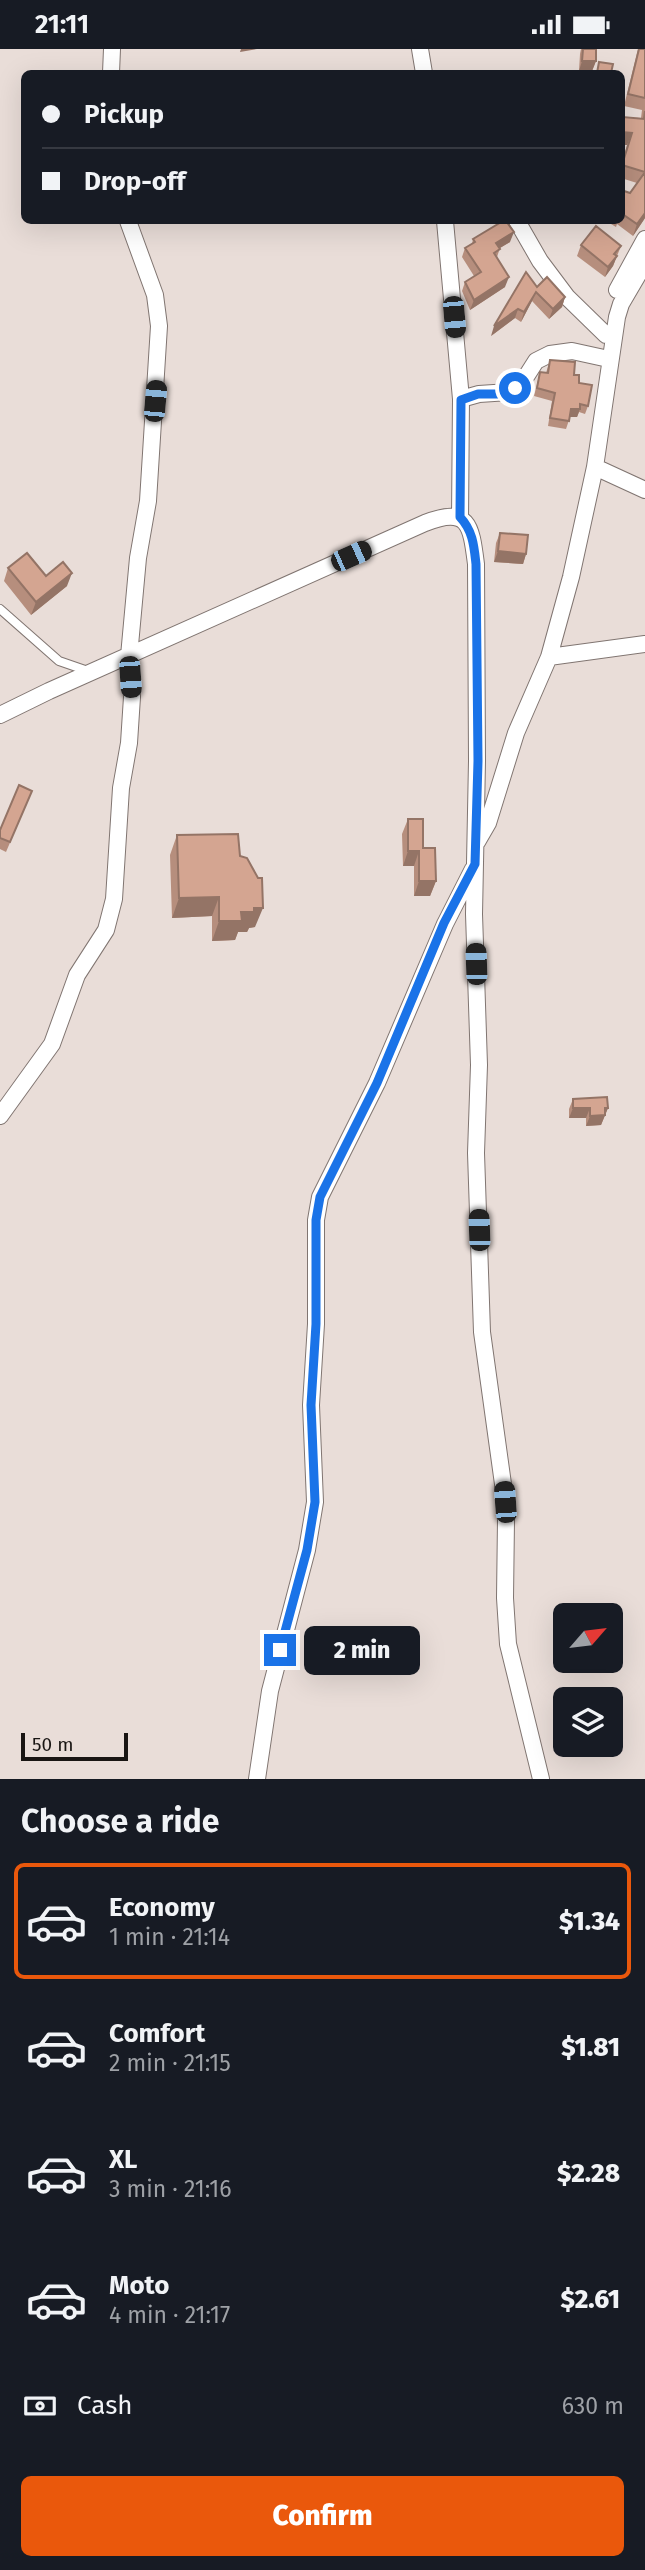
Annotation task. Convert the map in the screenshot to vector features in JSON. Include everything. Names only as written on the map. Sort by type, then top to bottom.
[{"type":"street","points":[[111,70],[112,49]]},
{"type":"street","points":[[420,49],[424,70]]},
{"type":"street","points":[[0,1116],[52,1044],[77,975],[106,930],[114,899],[121,788],[129,743],[132,697],[129,656],[138,558],[148,501],[159,326],[155,295],[129,224]]},
{"type":"street","points":[[445,224],[461,400],[460,517]]},
{"type":"street","points":[[519,224],[540,261],[567,297],[606,335]]},
{"type":"street","points":[[606,389],[604,358],[610,304],[645,239]]},
{"type":"street","points":[[476,844],[488,823],[516,733],[549,657],[595,467],[617,317],[621,304],[645,263]]},
{"type":"street","points":[[461,400],[478,394],[499,394],[515,388],[522,383],[536,361],[550,354],[572,351],[604,358]]},
{"type":"street","points":[[595,467],[645,490]]},
{"type":"street","points":[[0,715],[425,523],[451,515],[460,517],[468,526],[476,564],[474,914],[479,1065],[476,1153],[482,1332],[503,1483],[508,1644],[541,1779]]},
{"type":"street","points":[[549,657],[645,644]]},
{"type":"street","points":[[257,1779],[270,1691],[307,1550],[315,1502],[311,1405],[316,1324],[316,1220],[320,1197],[377,1083],[444,923],[475,864]]},
{"type":"lane","points":[[1,611],[52,656],[91,672]]},
{"type":"building","points":[[583,49],[596,49],[596,61],[582,61]]},
{"type":"building","points":[[639,49],[645,49],[645,98],[628,94]]},
{"type":"building","points":[[599,62],[613,64],[612,70],[598,70]]},
{"type":"building","points":[[645,111],[645,172],[625,166],[625,155],[632,133],[625,132],[625,117],[644,119]]},
{"type":"building","points":[[645,172],[645,213],[637,224],[625,216],[625,191],[630,193]]},
{"type":"building","points":[[498,224],[508,224],[514,232],[496,243],[500,249],[494,253],[509,277],[474,300],[465,282],[481,272],[465,248],[475,242],[473,239]]},
{"type":"building","points":[[596,226],[621,246],[608,267],[581,245]]},
{"type":"building","points":[[526,272],[537,287],[547,277],[565,297],[553,309],[536,292],[524,312],[518,309],[494,326]]},
{"type":"building","points":[[550,360],[575,362],[574,375],[579,375],[579,383],[592,385],[588,406],[580,404],[580,409],[571,409],[569,421],[550,418],[555,393],[537,388],[540,372],[548,373]]},
{"type":"building","points":[[500,533],[528,535],[526,554],[498,551]]},
{"type":"building","points":[[27,553],[46,576],[63,562],[72,573],[36,602],[8,568]]},
{"type":"building","points":[[19,785],[32,791],[10,842],[0,838],[0,830]]},
{"type":"building","points":[[408,819],[423,819],[423,848],[435,848],[436,881],[419,881],[419,851],[408,851]]},
{"type":"building","points":[[238,834],[240,856],[247,858],[258,878],[262,878],[263,908],[254,908],[254,912],[241,912],[242,921],[219,921],[219,897],[179,898],[177,835]]},
{"type":"building","points":[[607,1097],[608,1108],[605,1108],[605,1115],[590,1116],[590,1108],[573,1108],[573,1099]]},
{"type":"route","points":[[280,1650],[307,1550],[315,1502],[311,1405],[316,1324],[316,1220],[320,1197],[377,1083],[444,923],[475,864],[478,761],[476,564],[472,536],[460,517],[461,400],[478,394],[509,392],[515,388]]}]
